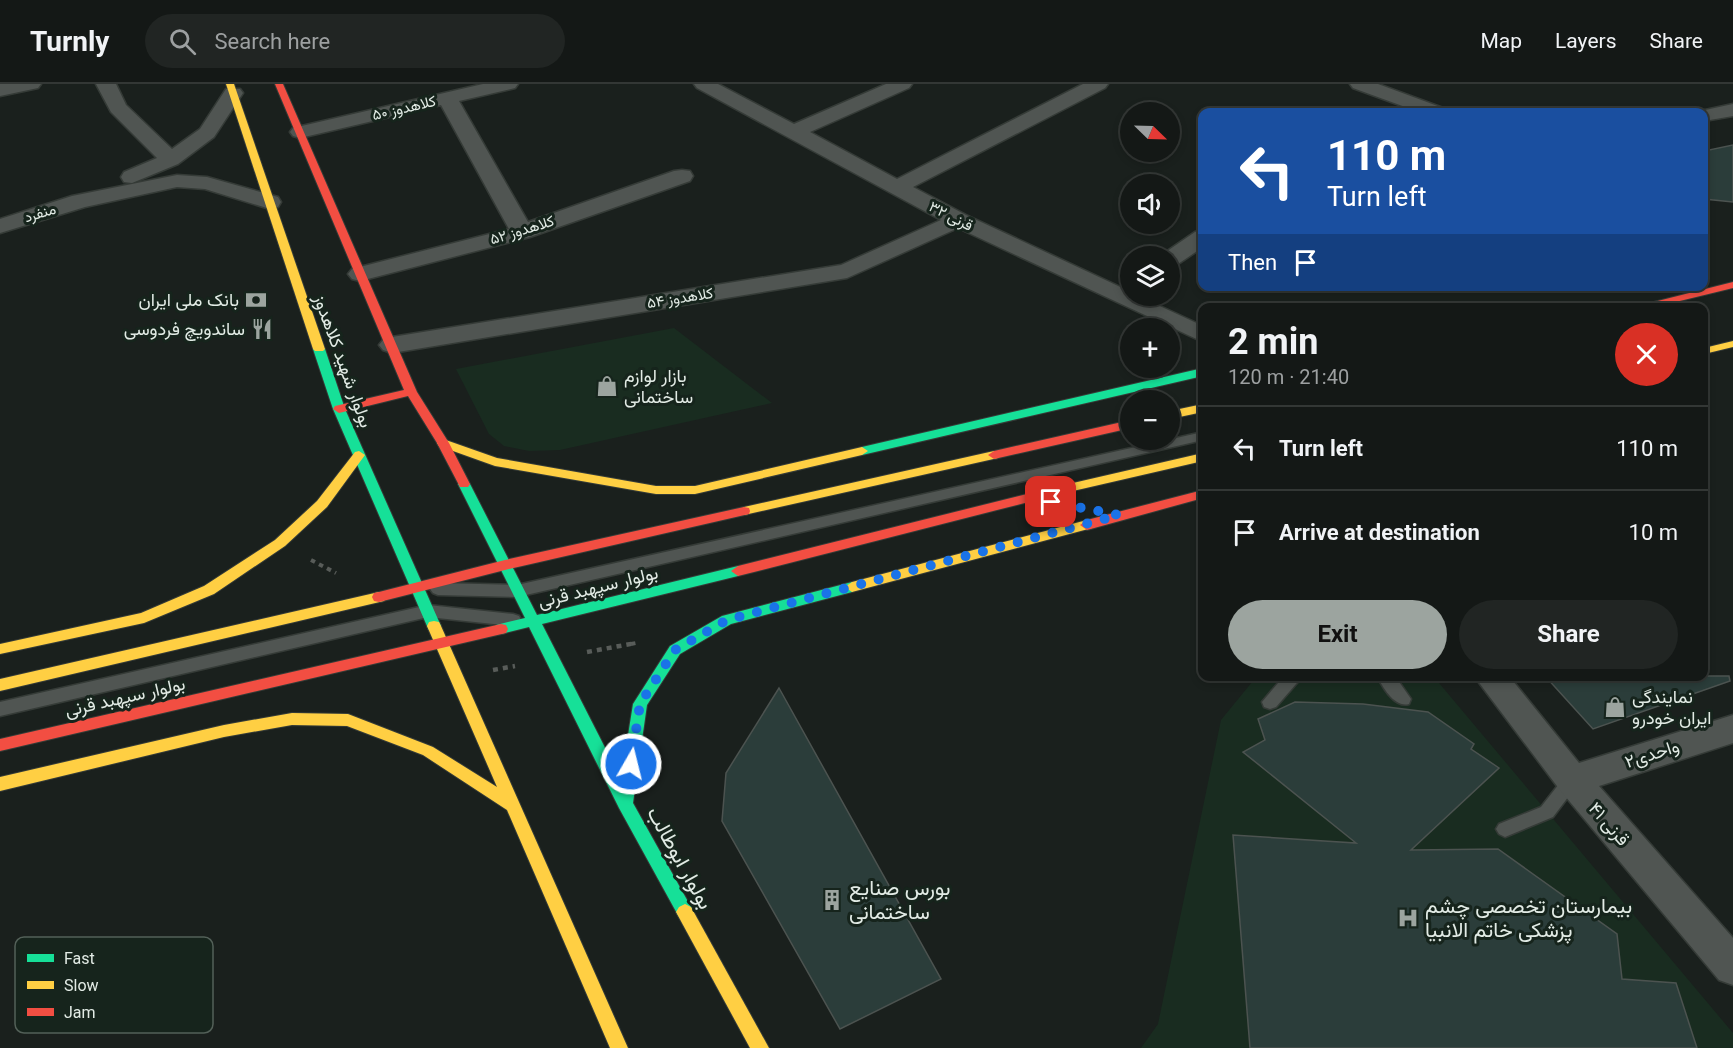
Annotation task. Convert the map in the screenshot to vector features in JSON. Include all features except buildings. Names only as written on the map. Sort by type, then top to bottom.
[{"type":"main road","points":[[279,84],[411,392],[443,443],[533,622]]},
{"type":"main road","name":"بولوار شهید کلاهدوز","points":[[231,89],[339,409],[442,642]]},
{"type":"main road","points":[[1708,291],[1733,285]]},
{"type":"main road","points":[[1656,303],[1707,291]]},
{"type":"main road","points":[[1708,350],[1733,344]]},
{"type":"main road","points":[[443,443],[495,462],[656,490],[696,490],[1198,373]]},
{"type":"main road","points":[[339,409],[411,392]]},
{"type":"main road","points":[[1180,414],[1198,409]]},
{"type":"main road","points":[[0,685],[418,588],[505,565],[1120,426]]},
{"type":"main road","points":[[0,649],[144,618],[209,590],[280,543],[322,504],[359,455]]},
{"type":"main road","name":"بولوار سپهبد قرنی","points":[[0,745],[533,622],[1028,498],[1198,458]]},
{"type":"main road","points":[[625,803],[640,704],[675,650],[727,620],[1198,495]]},
{"type":"main road","points":[[1028,498],[1062,504]]},
{"type":"main road","points":[[1085,509],[1119,515]]},
{"type":"main road","name":"بولوار ابوطالب","points":[[533,622],[625,803],[760,1048]]},
{"type":"main road","points":[[442,642],[619,1048]]},
{"type":"main road","points":[[0,784],[224,731],[292,719],[348,720],[428,751],[512,805]]},
{"type":"street","points":[[0,90],[31,84]]},
{"type":"street","points":[[106,84],[118,108],[171,160]]},
{"type":"street","name":"کلاهدوز ۵۰","points":[[300,132],[508,84]]},
{"type":"street","name":"قرنی ۳۲","points":[[704,84],[958,220],[1120,288]]},
{"type":"street","points":[[794,132],[902,84]]},
{"type":"street","points":[[897,187],[1098,84]]},
{"type":"street","points":[[1360,84],[1399,107]]},
{"type":"street","points":[[80,201],[171,160],[207,133],[231,89]]},
{"type":"street","points":[[447,98],[522,232]]},
{"type":"street","points":[[1708,114],[1733,110]]},
{"type":"street","name":"کلاهدوز ۵۲","points":[[360,274],[522,232],[682,176]]},
{"type":"street","points":[[80,201],[177,181],[207,183],[270,202]]},
{"type":"street","name":"منفرد","points":[[0,226],[80,201]]},
{"type":"street","name":"کلاهدوز ۵۴","points":[[392,345],[846,271],[958,220]]},
{"type":"street","points":[[1180,253],[1198,240]]},
{"type":"street","name":"قرنی ۳۲","points":[[1152,306],[1198,332]]},
{"type":"street","name":"قرنی ۴۱","points":[[1494,681],[1572,780],[1733,967]]},
{"type":"street","name":"واحدی۲","points":[[1572,780],[1733,729]]},
{"type":"lane","points":[[418,588],[517,591],[1198,437]]},
{"type":"lane","points":[[0,709],[428,611],[533,622]]},
{"type":"lane","points":[[1270,702],[1290,681]]},
{"type":"lane","points":[[1389,681],[1403,699]]},
{"type":"lane","points":[[1505,830],[1547,812],[1572,780]]},
{"type":"shaded area","name":"بازار لوازم ساختمانی","points":[[674,328],[772,403],[560,450],[529,451],[504,446],[489,434],[456,369]]},
{"type":"shaded area","name":"بیمارستان تخصصی چشم پزشکی خاتم الانبیا","points":[[1253,681],[1437,681],[1733,1033],[1733,1048],[1141,1048],[1158,1024],[1221,720]]},
{"type":"traffic: fast","points":[[319,349],[339,409],[434,626]]},
{"type":"traffic: fast","points":[[862,451],[1198,373]]},
{"type":"traffic: fast","points":[[464,484],[625,803],[685,912]]},
{"type":"traffic: fast","points":[[501,629],[738,571]]},
{"type":"traffic: fast","points":[[625,803],[640,704],[675,650],[727,620],[852,587]]},
{"type":"traffic: slow","points":[[230,84],[319,349]]},
{"type":"traffic: slow","points":[[1708,350],[1733,344]]},
{"type":"traffic: slow","points":[[1180,413],[1198,409]]},
{"type":"traffic: slow","points":[[443,443],[495,462],[656,490],[695,490],[862,451]]},
{"type":"traffic: slow","points":[[0,649],[144,618],[209,590],[280,543],[322,504],[359,455]]},
{"type":"traffic: slow","points":[[744,511],[994,455]]},
{"type":"traffic: slow","points":[[1047,493],[1198,458]]},
{"type":"traffic: slow","points":[[852,587],[1087,525]]},
{"type":"traffic: slow","points":[[0,685],[379,597]]},
{"type":"traffic: slow","points":[[434,626],[619,1048]]},
{"type":"traffic: slow","points":[[0,784],[224,731],[292,719],[348,720],[428,751],[512,805]]},
{"type":"traffic: slow","points":[[685,912],[760,1048]]},
{"type":"traffic: jam","points":[[279,84],[411,392],[443,443],[464,484]]},
{"type":"traffic: jam","points":[[1708,291],[1733,285]]},
{"type":"traffic: jam","points":[[1656,303],[1707,291]]},
{"type":"traffic: jam","points":[[339,409],[411,392]]},
{"type":"traffic: jam","points":[[994,455],[1120,426]]},
{"type":"traffic: jam","points":[[738,571],[1047,493]]},
{"type":"traffic: jam","points":[[1087,525],[1198,495]]},
{"type":"traffic: jam","points":[[379,597],[505,565],[744,511]]},
{"type":"traffic: jam","points":[[0,745],[501,629]]},
{"type":"place","name":"بانک ملی ایران","points":[[256,300]]},
{"type":"place","name":"ساندویچ فردوسی","points":[[262,329]]},
{"type":"place","name":"بازار لوازم ساختمانی","points":[[607,386]]},
{"type":"place","name":"نمایندگی ایران خودرو","points":[[1615,707]]},
{"type":"place","name":"بورس صنایع ساختمانی","points":[[832,900]]},
{"type":"place","name":"بیمارستان تخصصی چشم پزشکی خاتم الانبیا","points":[[1408,918]]},
{"type":"route","points":[[631,764],[640,704],[675,650],[727,620],[1119,515],[1051,502]]}]
